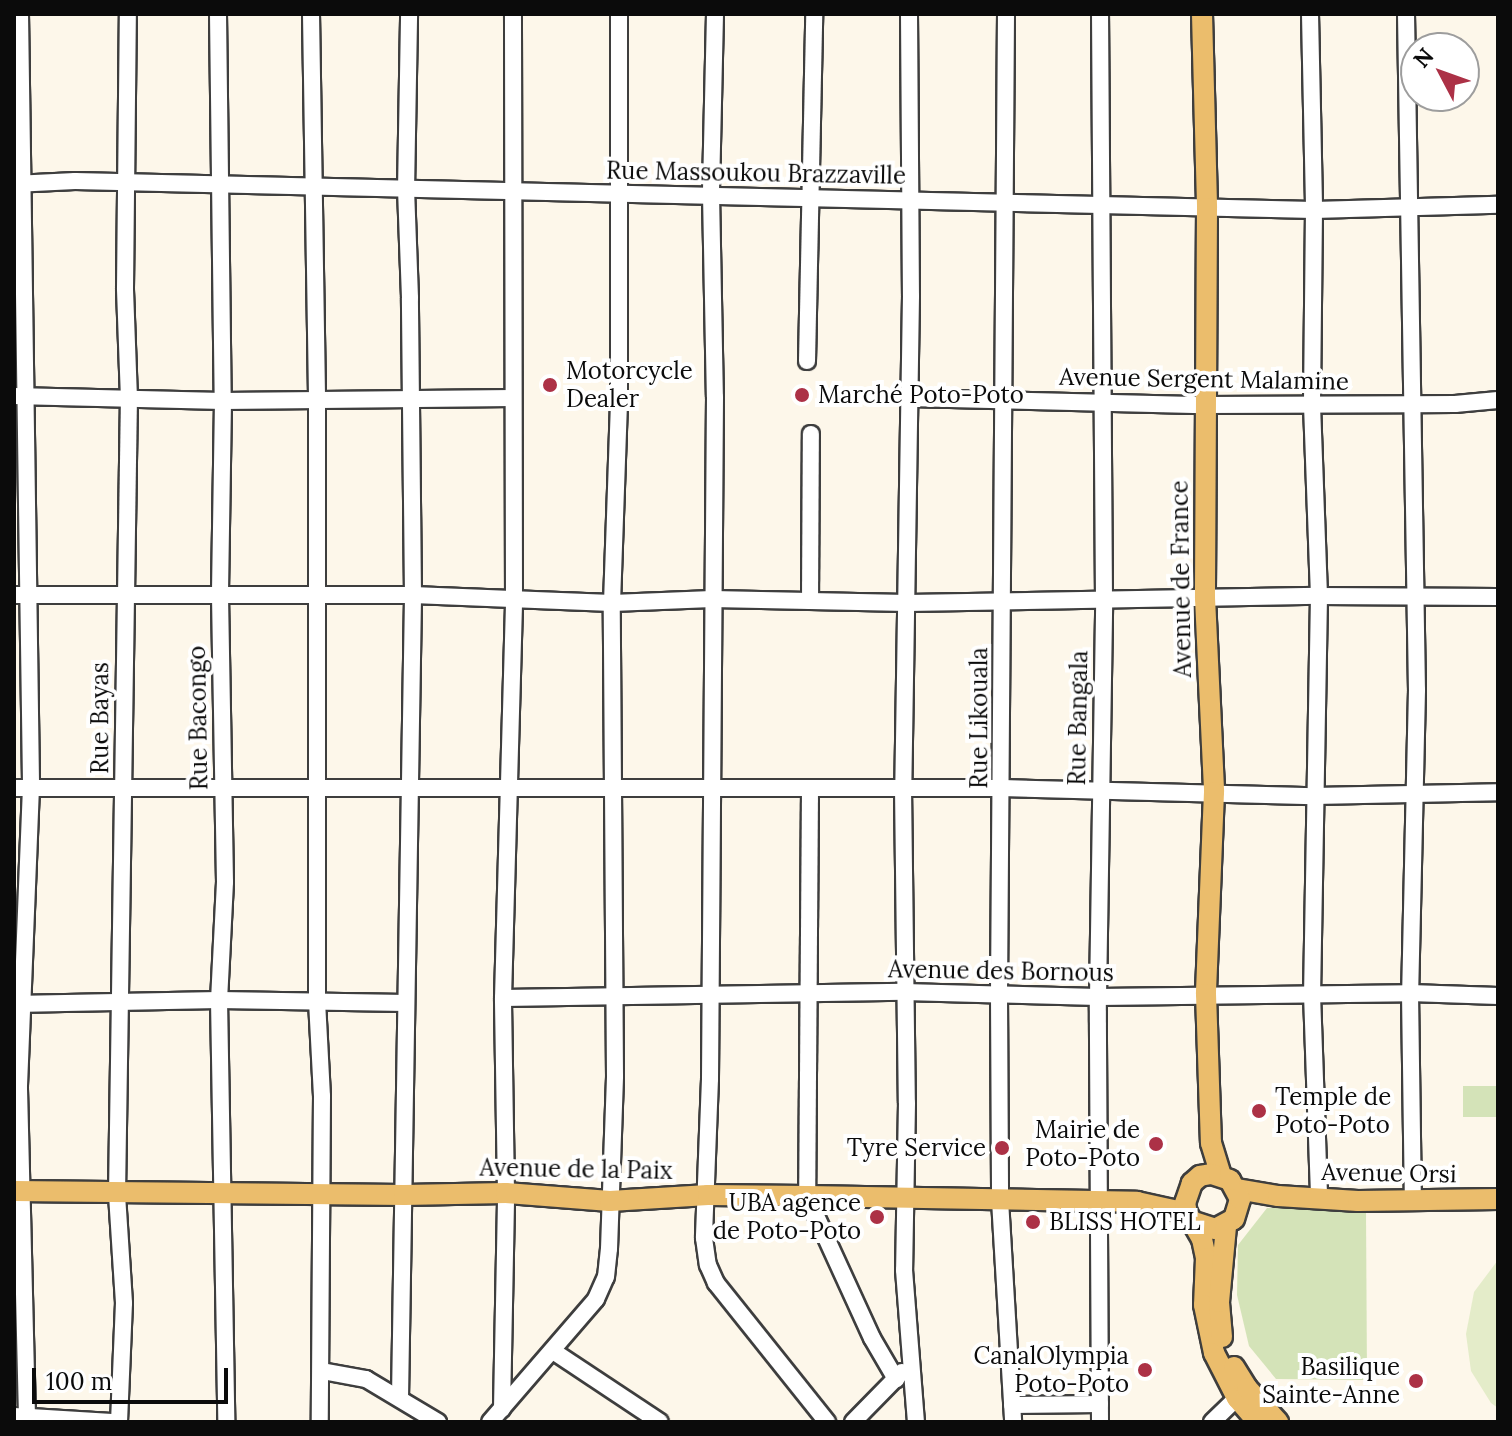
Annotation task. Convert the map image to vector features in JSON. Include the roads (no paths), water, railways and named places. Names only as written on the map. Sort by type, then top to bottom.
[{"type":"main road","name":"Avenue de France","points":[[1202,14],[1207,208],[1205,598],[1214,792],[1206,994],[1211,1143],[1219,1193]]},
{"type":"main road","name":"Avenue de la Paix","points":[[17,1192],[117,1195],[506,1193],[610,1201],[708,1195],[1137,1202]]},
{"type":"main road","points":[[1219,1193],[1186,1192],[1190,1218],[1206,1258],[1204,1305],[1208,1333],[1224,1377],[1249,1402],[1278,1422]]},
{"type":"main road","name":"Avenue Orsi","points":[[1219,1193],[1319,1198],[1498,1199]]},
{"type":"main road","points":[[1137,1202],[1219,1193]]},
{"type":"main road","points":[[1137,1202],[1190,1218],[1203,1228],[1219,1193]]},
{"type":"main road","points":[[1219,1193],[1220,1329],[1249,1402]]},
{"type":"street","points":[[20,14],[20,595],[31,787],[17,1004],[22,1418],[112,1422]]},
{"type":"street","name":"Rue Bayas","points":[[119,1422],[124,1303],[117,1195],[123,1002],[123,595],[129,399],[126,183],[128,14]]},
{"type":"street","name":"Rue Bacongo","points":[[218,14],[223,401],[220,596],[225,882],[219,1000],[226,1422]]},
{"type":"street","points":[[311,14],[317,400],[317,1001],[322,1096],[320,1422]]},
{"type":"street","points":[[400,1398],[413,595],[406,191],[409,14]]},
{"type":"street","points":[[502,1409],[506,1193],[503,998],[514,600],[513,14]]},
{"type":"street","points":[[490,1422],[596,1299],[606,1277],[615,1076],[612,998],[615,790],[612,603],[620,195],[619,14]]},
{"type":"street","points":[[715,14],[711,194],[715,397],[708,1195],[704,1238],[708,1265],[716,1283],[827,1422]]},
{"type":"street","points":[[807,361],[814,14]]},
{"type":"street","points":[[909,14],[909,398],[903,788],[904,1199],[909,1365],[916,1422]]},
{"type":"street","name":"Rue Likouala","points":[[1006,14],[999,995],[1000,1200],[1012,1413]]},
{"type":"street","name":"Rue Bangala","points":[[1100,14],[1104,599],[1098,997],[1100,1422]]},
{"type":"street","points":[[1310,14],[1314,210],[1312,405],[1319,596],[1312,994],[1319,1198]]},
{"type":"street","points":[[1406,14],[1412,208],[1414,792],[1410,993],[1413,1200]]},
{"type":"street","name":"Rue Massoukou Brazzaville","points":[[19,184],[315,186],[406,191],[711,194],[1314,210],[1498,205]]},
{"type":"street","points":[[20,396],[223,401],[513,398]]},
{"type":"street","name":"Avenue Sergent Malamine","points":[[909,398],[1204,405],[1498,400]]},
{"type":"street","points":[[810,601],[811,434]]},
{"type":"street","points":[[20,595],[413,595],[612,603],[712,599],[907,603],[1003,599],[1498,597]]},
{"type":"street","points":[[14,788],[1002,788],[1314,796],[1498,792]]},
{"type":"street","points":[[810,789],[807,1196],[865,1324],[896,1379]]},
{"type":"street","name":"Avenue des Bornous","points":[[503,998],[904,992],[1098,997],[1410,993],[1498,996]]},
{"type":"street","points":[[17,1004],[219,1000],[406,1003]]},
{"type":"street","points":[[553,1351],[660,1422]]},
{"type":"street","points":[[853,1422],[909,1365]]},
{"type":"street","points":[[322,1371],[366,1379],[438,1422]]},
{"type":"street","points":[[1219,1420],[1249,1402]]},
{"type":"street","points":[[1012,1413],[1100,1404]]},
{"type":"place","name":"Motorcycle Dealer","points":[[550,385]]},
{"type":"place","name":"Marché Poto-Poto","points":[[802,395]]},
{"type":"place","name":"Temple de Poto-Poto","points":[[1259,1111]]},
{"type":"place","name":"Mairie de Poto-Poto","points":[[1156,1144]]},
{"type":"place","name":"Tyre Service","points":[[1002,1148]]},
{"type":"place","name":"UBA agence de Poto-Poto","points":[[877,1217]]},
{"type":"place","name":"BLISS HOTEL","points":[[1033,1222]]},
{"type":"place","name":"CanalOlympia Poto-Poto","points":[[1145,1370]]},
{"type":"place","name":"Basilique Sainte-Anne","points":[[1416,1381]]}]
